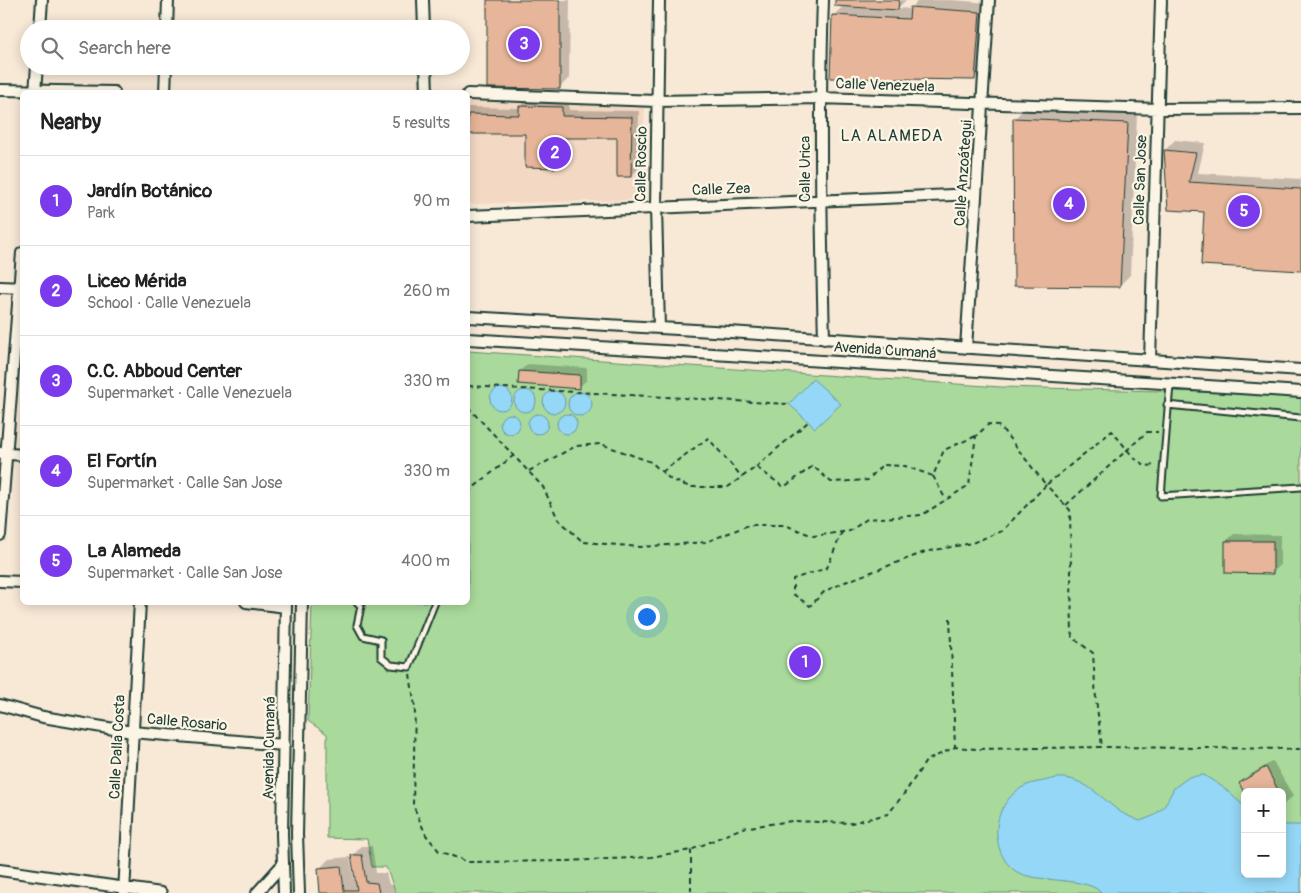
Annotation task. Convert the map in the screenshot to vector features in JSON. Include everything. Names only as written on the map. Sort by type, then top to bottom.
[{"type":"street","points":[[41,20],[42,0]]},
{"type":"street","points":[[167,20],[168,0]]},
{"type":"street","points":[[423,0],[424,20]]},
{"type":"street","name":"Calle Roscio","points":[[659,0],[656,207],[659,328]]},
{"type":"street","name":"Calle Urica","points":[[823,0],[820,98],[820,200],[824,338]]},
{"type":"street","name":"Calle Anzoátegui","points":[[966,348],[989,0]]},
{"type":"street","name":"Calle San Jose","points":[[1150,360],[1161,0]]},
{"type":"street","points":[[35,90],[36,75]]},
{"type":"street","points":[[165,90],[166,75]]},
{"type":"street","points":[[426,75],[427,90]]},
{"type":"street","points":[[0,90],[20,91]]},
{"type":"street","name":"Calle Venezuela","points":[[470,94],[657,101],[820,98],[1158,109],[1301,108]]},
{"type":"street","name":"Calle Zea","points":[[470,216],[975,194]]},
{"type":"street","points":[[0,287],[20,288]]},
{"type":"street","points":[[0,535],[4,454],[20,298]]},
{"type":"street","name":"Avenida Cumaná","points":[[470,317],[824,338],[1301,370]]},
{"type":"street","name":"Avenida Cumaná","points":[[470,339],[1301,392]]},
{"type":"street","points":[[4,454],[20,455]]},
{"type":"street","points":[[0,581],[20,582]]},
{"type":"street","name":"Calle Dalla Costa","points":[[124,891],[140,605]]},
{"type":"street","name":"Avenida Cumaná","points":[[284,893],[286,605]]},
{"type":"street","name":"Avenida Cumaná","points":[[299,893],[298,834],[302,605]]},
{"type":"street","name":"Calle Rosario","points":[[0,705],[43,717],[132,732],[284,745]]},
{"type":"street","points":[[257,893],[283,864]]},
{"type":"street","points":[[0,870],[124,891],[161,893]]},
{"type":"lane","points":[[1170,384],[1161,496],[1301,487]]},
{"type":"lane","points":[[1167,405],[1301,418]]},
{"type":"lane","points":[[360,605],[357,625],[363,636],[380,640],[381,657],[391,665],[409,667],[434,605]]},
{"type":"path","points":[[470,386],[789,404]]},
{"type":"path","points":[[470,408],[543,487],[558,519],[583,542],[641,547],[706,542],[749,525],[785,525],[813,536],[850,531],[867,519],[922,515],[969,485],[976,436]]},
{"type":"path","points":[[529,471],[576,446],[601,444],[651,462],[670,480],[690,487],[728,487],[756,467],[808,422]]},
{"type":"path","points":[[934,476],[944,450],[976,436],[989,424],[997,425],[1019,448],[1046,485],[1070,510],[1072,637],[1093,653],[1102,747]]},
{"type":"path","points":[[842,532],[827,568],[793,579],[793,594],[810,606],[826,591],[845,582],[925,552],[972,543],[1002,531],[1046,485],[1112,431],[1134,458],[1146,466],[1162,466]]},
{"type":"path","points":[[1066,506],[1147,432],[1166,432]]},
{"type":"path","points":[[662,472],[708,438],[742,477]]},
{"type":"path","points":[[470,490],[514,455]]},
{"type":"path","points":[[756,467],[784,487],[813,466],[831,482],[868,480],[882,464],[905,466],[934,476],[946,500]]},
{"type":"path","points":[[950,618],[955,747]]},
{"type":"path","points":[[409,667],[415,707],[413,805],[426,836],[440,851],[468,862],[651,856],[691,850],[742,828],[792,821],[851,823],[888,814],[926,761],[955,747],[977,749],[1102,747],[1301,749]]},
{"type":"path","points":[[691,850],[691,893]]},
{"type":"shaded area","points":[[470,101],[645,105],[638,200],[470,204]]},
{"type":"green space","points":[[470,351],[1001,387],[1280,394],[1301,397],[1301,893],[396,893],[386,867],[372,867],[367,839],[327,838],[327,734],[308,721],[312,605],[470,605]]},
{"type":"water","points":[[813,379],[841,404],[815,428],[789,404]]},
{"type":"water","points":[[501,388],[509,391],[512,399],[509,407],[501,410],[493,407],[490,399],[493,391]]},
{"type":"water","points":[[525,390],[533,393],[536,401],[533,409],[525,412],[517,409],[514,401],[517,393]]},
{"type":"water","points":[[554,391],[562,394],[565,402],[562,410],[554,413],[546,410],[543,402],[546,394]]},
{"type":"water","points":[[580,392],[588,396],[592,404],[588,412],[580,416],[572,412],[568,404],[572,396]]},
{"type":"water","points":[[510,414],[517,417],[520,424],[517,431],[510,434],[503,431],[500,424],[503,417]]},
{"type":"water","points":[[534,414],[542,414],[548,420],[548,428],[542,434],[534,434],[528,428],[528,420]]},
{"type":"water","points":[[567,414],[574,417],[577,424],[574,431],[567,434],[560,431],[557,424],[560,417]]},
{"type":"water","points":[[1204,775],[1224,788],[1241,803],[1241,878],[1286,878],[1286,825],[1301,825],[1301,893],[1101,893],[1095,888],[1075,882],[1037,878],[1017,872],[1006,862],[1000,850],[997,824],[1001,811],[1011,796],[1020,788],[1032,783],[1057,778],[1072,779],[1087,786],[1121,812],[1140,821],[1153,816],[1164,807],[1174,788],[1189,777]]},
{"type":"building","points":[[487,0],[560,0],[560,89],[487,88]]},
{"type":"building","points":[[835,0],[899,0],[898,10],[835,6]]},
{"type":"building","points":[[910,7],[980,12],[975,80],[830,78],[832,15],[909,19]]},
{"type":"building","points":[[519,106],[562,107],[562,116],[632,117],[631,177],[617,177],[617,138],[556,138],[555,168],[525,167],[525,134],[470,134],[470,114],[519,115]]},
{"type":"building","points":[[1013,118],[1128,123],[1120,287],[1014,286]]},
{"type":"building","points":[[1164,150],[1196,153],[1189,182],[1301,189],[1301,271],[1201,265],[1204,212],[1168,210]]},
{"type":"building","points":[[519,371],[580,375],[580,389],[518,384]]},
{"type":"building","points":[[1225,541],[1273,541],[1273,574],[1225,573]]},
{"type":"building","points":[[1266,767],[1277,788],[1242,788],[1239,783]]},
{"type":"building","points":[[351,855],[362,855],[366,882],[377,883],[379,893],[320,893],[318,868],[341,866],[344,890],[357,890]]},
{"type":"place","name":"C.C. Abboud Center","points":[[524,44]]},
{"type":"place","name":"Liceo Mérida","points":[[555,153]]},
{"type":"place","name":"El Fortín","points":[[1069,204]]},
{"type":"place","name":"La Alameda","points":[[1244,211]]},
{"type":"place","name":"Jardín Botánico","points":[[805,662]]},
{"type":"district","name":"LA ALAMEDA","points":[[892,135]]}]
